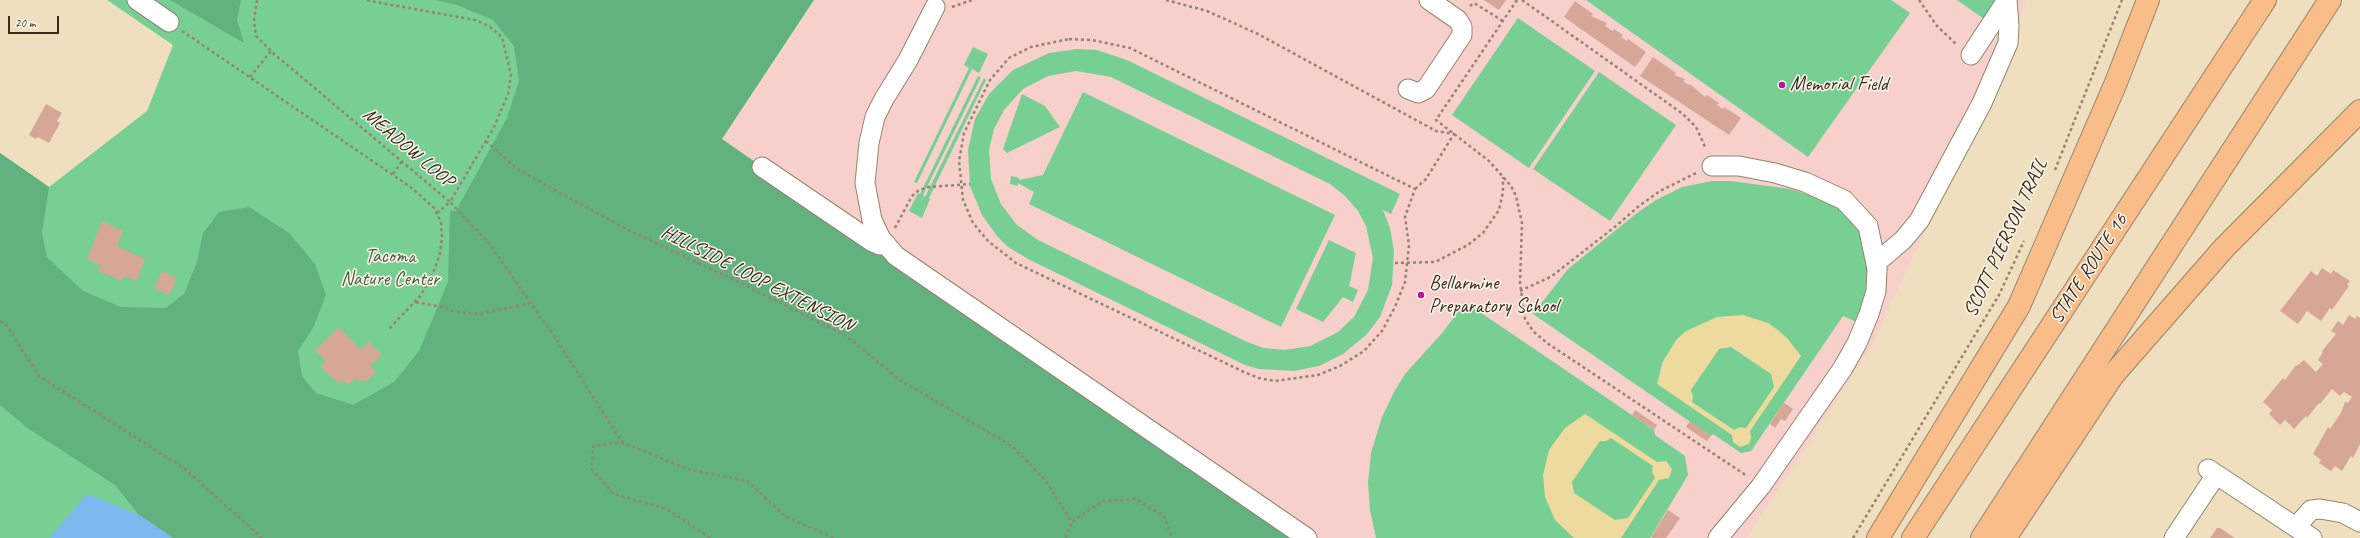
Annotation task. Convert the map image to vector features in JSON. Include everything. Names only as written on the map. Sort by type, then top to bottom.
[{"type":"highway","points":[[1878,538],[2019,306],[2114,85],[2148,0]]},
{"type":"highway","name":"STATE ROUTE 16","points":[[1913,538],[2266,0]]},
{"type":"highway","points":[[1982,538],[2330,0]]},
{"type":"highway","points":[[2005,538],[2113,376],[2224,248],[2360,111]]},
{"type":"street","points":[[137,0],[169,22]]},
{"type":"street","points":[[1408,89],[1418,93],[1426,89],[1462,35],[1462,27],[1458,20],[1429,0]]},
{"type":"street","points":[[1876,263],[1904,240],[1919,220],[1982,103],[2008,43],[2010,26],[2007,0]]},
{"type":"street","points":[[1971,55],[2007,0]]},
{"type":"street","points":[[935,7],[908,60],[884,99],[875,117],[869,143],[865,164],[867,203],[872,220],[886,244],[896,256],[1307,538]]},
{"type":"street","points":[[1712,166],[1739,166],[1775,173],[1805,182],[1844,200],[1856,210],[1868,226],[1876,263],[1876,291],[1857,343],[1842,368],[1761,486],[1718,538]]},
{"type":"street","points":[[762,167],[871,241],[880,245],[886,244]]},
{"type":"street","points":[[2174,538],[2212,472],[2312,538]]},
{"type":"street","points":[[2296,527],[2311,510],[2320,509],[2343,513],[2360,522]]},
{"type":"path","name":"MEADOW LOOP","points":[[257,0],[254,21],[256,36],[271,51],[450,202],[486,140],[508,94],[511,75],[502,37],[489,26],[475,20],[364,0]]},
{"type":"path","points":[[1166,0],[1207,11],[1258,34],[1436,130],[1454,134]]},
{"type":"path","points":[[1517,0],[1436,120],[1489,161],[1503,176],[1516,196],[1520,210],[1520,291],[1525,319],[1533,331],[1547,343],[1761,486]]},
{"type":"path","points":[[1520,291],[1552,276],[1660,191],[1712,166],[1696,127],[1683,114],[1522,0]]},
{"type":"path","points":[[1919,0],[1936,26],[1948,38],[1971,55]]},
{"type":"path","name":"SCOTT PIERSON TRAIL","points":[[2054,172],[2122,0]]},
{"type":"path","points":[[1467,8],[1474,3],[1503,21]]},
{"type":"path","points":[[169,22],[393,174],[423,196],[438,213],[442,228],[440,253],[430,280],[415,302],[388,330]]},
{"type":"path","points":[[1415,189],[1130,48],[1092,40],[1069,39],[1031,47],[1009,58],[994,75],[978,102],[959,148],[960,185],[963,200],[973,222],[988,241],[1016,263],[1244,372],[1275,380],[1318,375],[1340,366],[1364,351],[1382,331],[1395,308],[1405,282],[1409,245],[1405,217],[1415,189],[1426,179],[1454,134]]},
{"type":"path","points":[[250,77],[271,51]]},
{"type":"path","name":"HILLSIDE LOOP EXTENSION","points":[[486,140],[517,169],[626,229],[741,283],[846,336],[900,380],[1012,446],[1045,480],[1072,522]]},
{"type":"path","points":[[393,174],[402,161]]},
{"type":"path","points":[[1395,263],[1408,264],[1434,262],[1452,255],[1483,233],[1499,210],[1503,192],[1503,176]]},
{"type":"path","points":[[886,244],[912,196],[919,190],[929,187],[970,184]]},
{"type":"path","points":[[438,213],[450,202],[488,242],[622,442]]},
{"type":"path","name":"SCOTT PIERSON TRAIL","points":[[1853,538],[1999,296],[2028,234]]},
{"type":"path","points":[[415,302],[442,307],[456,312],[481,314],[530,303]]},
{"type":"path","points":[[0,321],[7,326],[39,376],[185,469],[262,538]]},
{"type":"path","points":[[710,538],[667,509],[614,494],[592,470],[593,446],[622,442],[687,469],[747,481],[786,517],[835,538]]},
{"type":"path","points":[[1066,538],[1072,522],[1104,501],[1135,499],[1164,516],[1172,538]]},
{"type":"shaded area","name":"Bellarmine Preparatory School","points":[[816,0],[2025,0],[2012,48],[1986,111],[1919,244],[1872,345],[1747,538],[1297,538],[722,139]]},
{"type":"green space","name":"Tacoma Nature Center","points":[[107,0],[520,0],[1297,538],[0,538],[0,153],[49,187],[147,111],[173,45]]},
{"type":"green space","points":[[170,0],[241,0],[237,20],[244,43]]},
{"type":"green space","name":"Tacoma Nature Center","points":[[436,0],[814,0],[722,139],[1298,538],[173,538],[139,515],[115,485],[26,427],[0,405],[0,153],[49,187],[42,232],[47,257],[83,291],[121,307],[166,308],[184,294],[197,262],[203,233],[219,212],[249,207],[289,233],[315,264],[326,295],[314,326],[298,351],[302,376],[316,393],[353,405],[394,382],[419,351],[448,282],[450,210],[456,211],[507,118],[519,81],[514,46],[493,20],[457,5]]},
{"type":"green space","name":"Memorial Field","points":[[1586,0],[1891,0],[1910,13],[1808,157]]},
{"type":"green space","points":[[1957,0],[2001,0],[1987,21]]},
{"type":"green space","points":[[1518,18],[1595,71],[1529,168],[1452,115]]},
{"type":"green space","points":[[973,47],[988,54],[979,73],[972,69],[917,183],[914,182],[969,68],[964,65]]},
{"type":"green space","points":[[1077,49],[1097,50],[1127,60],[1400,194],[1391,214],[1383,210],[1390,228],[1394,251],[1392,285],[1380,317],[1366,335],[1343,354],[1319,366],[1294,371],[1259,369],[1245,365],[1030,260],[1008,247],[997,236],[982,215],[970,186],[968,150],[975,119],[989,94],[1013,70],[1049,53]],"holes":[[[1076,71],[1111,77],[1330,184],[1345,196],[1358,211],[1366,226],[1373,258],[1368,290],[1354,317],[1338,332],[1310,346],[1285,350],[1263,348],[1245,341],[1038,240],[1017,225],[1001,204],[991,179],[989,150],[994,129],[1004,110],[1023,89],[1048,76]]]},
{"type":"green space","points":[[1599,72],[1676,125],[1610,221],[1533,169]]},
{"type":"green space","points":[[978,76],[981,77],[923,195],[925,197],[984,78],[986,80],[929,198],[930,199],[922,218],[909,211],[918,193],[920,194]]},
{"type":"green space","points":[[1083,92],[1335,215],[1281,327],[1029,204],[1034,192],[1018,183],[1018,186],[1010,184],[1011,176],[1019,178],[1019,180],[1043,175]]},
{"type":"green space","points":[[1022,94],[1045,106],[1060,127],[1007,153],[1003,149]]},
{"type":"green space","points":[[1712,181],[1731,181],[1790,189],[1810,195],[1835,206],[1846,213],[1863,235],[1871,279],[1857,322],[1843,316],[1751,451],[1741,453],[1713,434],[1711,436],[1533,314],[1568,269],[1637,213],[1656,200],[1682,187]]},
{"type":"green space","points":[[1329,240],[1356,253],[1349,286],[1358,290],[1353,302],[1343,297],[1323,322],[1296,309]]},
{"type":"green space","points":[[1465,302],[1654,430],[1655,435],[1685,456],[1688,475],[1650,538],[1376,538],[1370,510],[1368,483],[1371,453],[1382,417],[1394,392],[1405,374],[1443,332]]},
{"type":"sand","points":[[1743,315],[1768,323],[1787,338],[1801,356],[1750,431],[1751,437],[1749,444],[1740,447],[1733,442],[1732,435],[1657,384],[1663,361],[1677,339],[1686,331],[1717,317]],"holes":[[[1731,347],[1771,374],[1774,387],[1746,428],[1740,427],[1734,430],[1692,402],[1693,396],[1691,390],[1719,349]]]},
{"type":"sand","points":[[1585,414],[1657,462],[1666,461],[1672,469],[1669,478],[1659,480],[1621,538],[1574,538],[1555,520],[1545,497],[1543,475],[1549,450],[1565,428]],"holes":[[[1611,438],[1653,466],[1652,472],[1655,478],[1628,518],[1615,520],[1574,493],[1572,482],[1600,441],[1606,441]]]},
{"type":"water","points":[[87,494],[139,515],[173,538],[49,538]]},
{"type":"building","points":[[1484,0],[1506,0],[1499,10]]},
{"type":"building","points":[[1575,1],[1593,14],[1591,16],[1607,23],[1605,26],[1613,31],[1614,29],[1623,35],[1621,37],[1627,41],[1628,39],[1646,52],[1635,67],[1564,17]]},
{"type":"building","points":[[1653,57],[1676,73],[1674,75],[1685,79],[1683,81],[1689,85],[1690,84],[1705,97],[1707,95],[1719,103],[1717,105],[1723,109],[1724,107],[1741,118],[1729,135],[1640,76]]},
{"type":"building","points":[[46,104],[62,113],[57,121],[60,123],[49,143],[38,137],[36,139],[29,135]]},
{"type":"building","points":[[102,221],[123,231],[117,246],[145,259],[136,281],[124,276],[122,281],[98,271],[101,265],[87,259]]},
{"type":"building","points":[[2322,268],[2331,274],[2333,270],[2350,281],[2347,285],[2349,286],[2332,310],[2330,308],[2321,321],[2307,311],[2298,324],[2280,311],[2311,271],[2317,276]]},
{"type":"building","points":[[162,271],[177,279],[169,295],[154,288]]},
{"type":"building","points":[[2349,315],[2355,319],[2357,316],[2360,318],[2360,444],[2353,458],[2351,456],[2342,471],[2335,466],[2331,471],[2319,463],[2321,460],[2313,454],[2328,427],[2330,429],[2341,413],[2345,402],[2348,403],[2352,397],[2344,392],[2340,396],[2332,389],[2307,418],[2306,416],[2294,429],[2285,420],[2280,425],[2269,414],[2272,410],[2263,402],[2283,378],[2285,380],[2296,365],[2297,366],[2304,360],[2316,372],[2323,364],[2318,360],[2323,352],[2322,351],[2336,334],[2331,331],[2338,321],[2343,325]]},
{"type":"building","points":[[339,327],[361,350],[369,342],[382,355],[370,366],[376,372],[366,382],[363,379],[360,382],[356,378],[348,385],[343,380],[339,383],[320,367],[326,362],[315,350]]},
{"type":"building","points":[[1784,403],[1793,409],[1785,421],[1781,419],[1775,428],[1770,424]]},
{"type":"building","points":[[1635,410],[1657,425],[1654,430],[1632,415]]},
{"type":"building","points":[[1690,421],[1711,436],[1707,441],[1686,427]]},
{"type":"building","points":[[1668,510],[1680,518],[1666,538],[1651,537]]},
{"type":"building","points":[[2217,528],[2220,528],[2235,538],[2210,538]]},
{"type":"place","name":"Memorial Field","points":[[1782,85]]},
{"type":"place","name":"Bellarmine Preparatory School","points":[[1421,295]]}]
